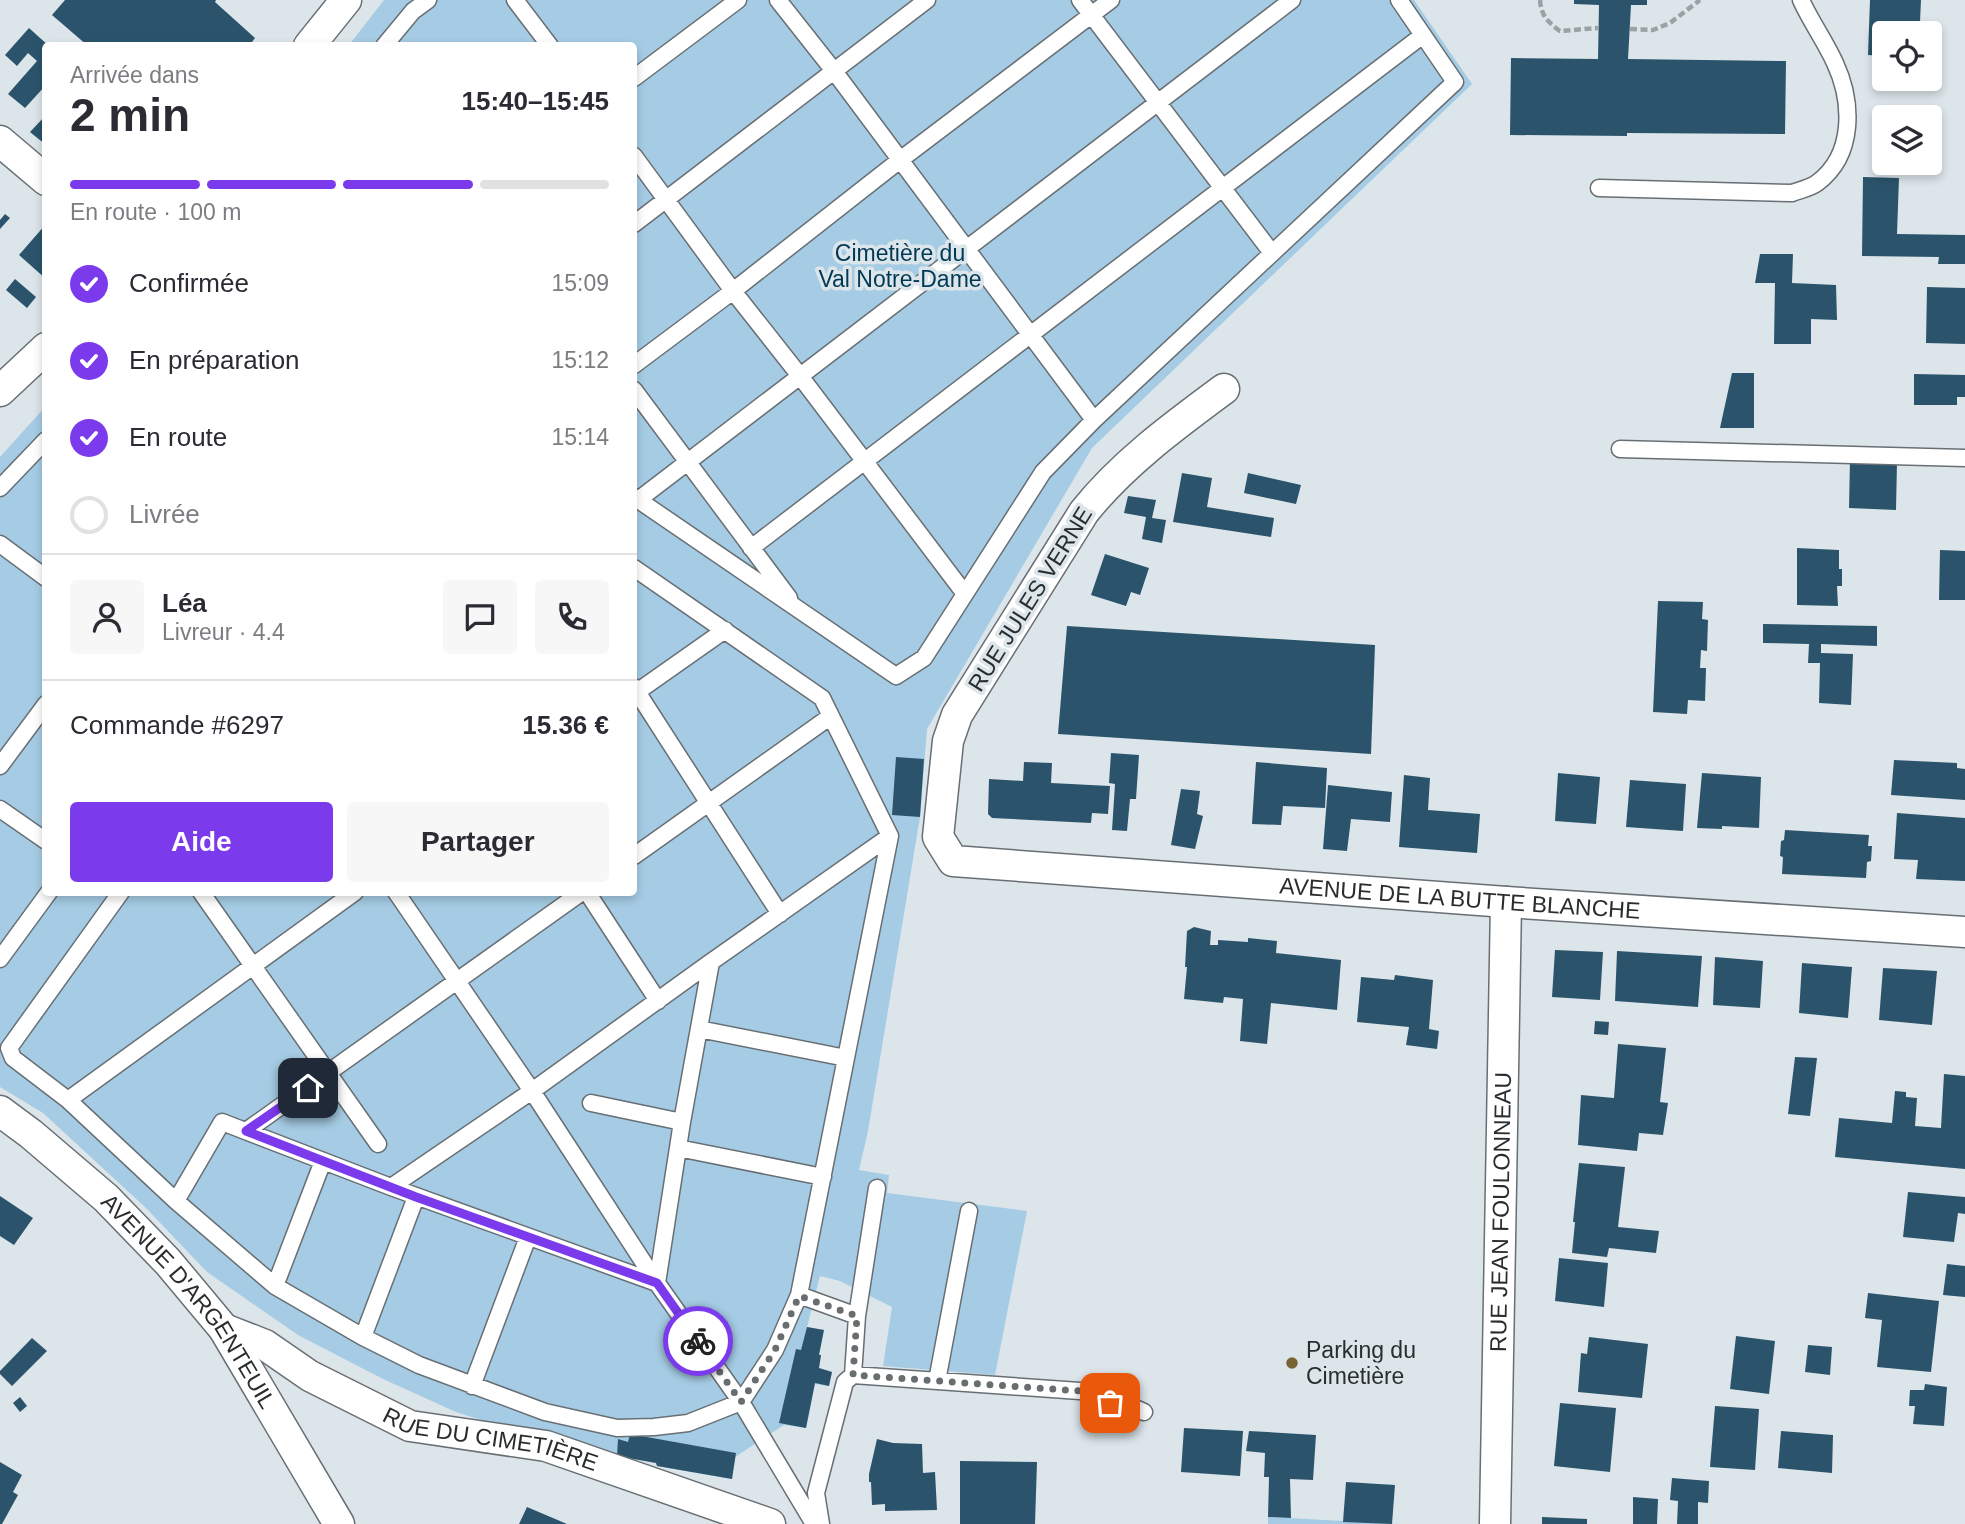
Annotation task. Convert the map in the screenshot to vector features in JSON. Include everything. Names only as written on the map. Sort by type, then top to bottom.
[{"type":"street","points":[[312,42],[346,0]]},
{"type":"street","points":[[0,141],[42,177]]},
{"type":"street","points":[[0,391],[42,352]]},
{"type":"street","name":"RUE JULES VERNE","points":[[953,861],[938,837],[948,741],[957,715],[1084,512],[1101,491],[1169,430],[1224,389]]},
{"type":"street","name":"AVENUE DE LA BUTTE BLANCHE","points":[[953,861],[1506,902],[1965,932]]},
{"type":"street","name":"RUE JEAN FOULONNEAU","points":[[1495,1524],[1506,902]]},
{"type":"street","name":"AVENUE D'ARGENTEUIL","points":[[0,1111],[106,1198],[168,1262],[224,1329],[339,1524]]},
{"type":"street","name":"RUE DU CIMETIÈRE","points":[[224,1329],[265,1345],[310,1376],[410,1426],[546,1446],[770,1524]]},
{"type":"street","points":[[261,1393],[293,1364]]},
{"type":"lane","points":[[387,42],[413,11],[428,0]]},
{"type":"lane","points":[[515,0],[547,42]]},
{"type":"lane","points":[[637,76],[738,0]]},
{"type":"lane","points":[[778,0],[1094,420]]},
{"type":"lane","points":[[637,222],[927,0]]},
{"type":"lane","points":[[1080,0],[1272,253]]},
{"type":"lane","points":[[637,363],[1111,0]]},
{"type":"lane","points":[[637,497],[688,462],[1292,0]]},
{"type":"lane","points":[[637,499],[896,676],[924,658],[1044,472],[1094,420],[1455,82],[1399,0]]},
{"type":"lane","points":[[1599,188],[1792,193],[1816,184],[1835,165],[1844,147],[1848,127],[1846,94],[1836,64],[1801,0]]},
{"type":"lane","points":[[751,548],[1423,35]]},
{"type":"lane","points":[[637,160],[733,291],[965,594]]},
{"type":"lane","points":[[637,394],[798,609]]},
{"type":"lane","points":[[0,488],[42,444]]},
{"type":"lane","points":[[1620,449],[1965,458]]},
{"type":"lane","points":[[0,544],[42,575]]},
{"type":"lane","points":[[118,896],[9,1048],[13,1058],[68,1100],[176,1200],[275,1286],[363,1337],[419,1365],[545,1412],[617,1428],[688,1423],[741,1402],[775,1350],[799,1296],[890,836],[822,698],[637,570]]},
{"type":"lane","points":[[637,690],[725,630]]},
{"type":"lane","points":[[637,694],[780,914]]},
{"type":"lane","points":[[0,766],[42,709]]},
{"type":"lane","points":[[637,854],[831,716]]},
{"type":"lane","points":[[0,809],[42,838]]},
{"type":"lane","points":[[391,1188],[533,1091],[890,836]]},
{"type":"lane","points":[[0,959],[46,896]]},
{"type":"lane","points":[[204,896],[378,1144]]},
{"type":"lane","points":[[68,1100],[349,896]]},
{"type":"lane","points":[[399,896],[533,1091],[657,1283],[741,1402],[814,1524]]},
{"type":"lane","points":[[246,1131],[579,896]]},
{"type":"lane","points":[[588,896],[658,1001]]},
{"type":"lane","points":[[657,1283],[711,962]]},
{"type":"lane","points":[[699,1029],[846,1058]]},
{"type":"lane","points":[[592,1103],[682,1122]]},
{"type":"lane","points":[[176,1200],[222,1122],[391,1188],[657,1283]]},
{"type":"lane","points":[[678,1148],[823,1177]]},
{"type":"lane","points":[[275,1286],[323,1161]]},
{"type":"lane","points":[[821,1524],[816,1493],[845,1382],[853,1375],[857,1316],[877,1188]]},
{"type":"lane","points":[[363,1337],[416,1197]]},
{"type":"lane","points":[[937,1381],[969,1211]]},
{"type":"lane","points":[[472,1386],[528,1237]]},
{"type":"lane","points":[[799,1296],[857,1316]]},
{"type":"lane","points":[[853,1375],[1094,1392],[1110,1403],[1144,1412]]},
{"type":"path","points":[[1540,0],[1541,11],[1549,23],[1560,31],[1598,28]]},
{"type":"path","points":[[1630,29],[1653,30],[1670,23],[1700,0]]},
{"type":"green space","name":"Cimetière du Val Notre-Dame","points":[[384,0],[1414,0],[1472,84],[1092,448],[927,729],[920,817],[868,1131],[859,1170],[889,1175],[887,1193],[1027,1211],[995,1375],[883,1366],[892,1307],[840,1281],[820,1276],[807,1327],[824,1330],[819,1368],[832,1372],[829,1386],[815,1384],[806,1428],[784,1425],[735,1457],[732,1479],[657,1466],[656,1463],[531,1436],[456,1412],[383,1379],[298,1335],[207,1272],[146,1208],[43,1113],[0,1087],[0,457],[42,410],[42,896],[637,896],[637,42],[351,42]]},
{"type":"green space","points":[[1268,1517],[1398,1524],[1268,1524]]},
{"type":"building","points":[[65,0],[216,0],[215,2],[255,38],[252,42],[83,42],[52,15]]},
{"type":"building","points":[[1574,0],[1647,0],[1647,5],[1631,5],[1628,59],[1786,61],[1785,134],[1510,135],[1511,58],[1598,59],[1599,5],[1574,4]]},
{"type":"building","points":[[1870,0],[1921,0],[1920,21],[1872,21],[1872,55],[1868,55]]},
{"type":"building","points":[[29,28],[45,42],[42,42],[42,89],[25,108],[8,94],[37,61],[28,53],[17,66],[5,55]]},
{"type":"building","points":[[42,119],[42,142],[30,132]]},
{"type":"building","points":[[1863,177],[1899,178],[1897,234],[1965,235],[1965,264],[1938,264],[1939,257],[1862,256]]},
{"type":"building","points":[[5,214],[10,218],[0,229],[0,220]]},
{"type":"building","points":[[42,229],[42,275],[19,255]]},
{"type":"building","points":[[1760,254],[1793,254],[1792,283],[1836,285],[1837,320],[1811,319],[1811,344],[1774,344],[1775,283],[1755,283]]},
{"type":"building","points":[[15,279],[36,297],[27,308],[6,290]]},
{"type":"building","points":[[1927,287],[1965,288],[1965,344],[1926,343]]},
{"type":"building","points":[[1732,373],[1754,373],[1754,428],[1720,428]]},
{"type":"building","points":[[1914,374],[1965,375],[1965,397],[1957,397],[1957,405],[1914,405]]},
{"type":"building","points":[[1850,460],[1897,462],[1896,510],[1849,508]]},
{"type":"building","points":[[1182,473],[1212,478],[1207,507],[1274,518],[1271,537],[1173,522]]},
{"type":"building","points":[[1248,473],[1301,485],[1296,504],[1244,493]]},
{"type":"building","points":[[1128,496],[1156,500],[1152,518],[1166,520],[1162,543],[1142,539],[1146,517],[1124,513]]},
{"type":"building","points":[[1797,548],[1839,550],[1842,586],[1837,586],[1838,606],[1797,605]]},
{"type":"building","points":[[1940,550],[1965,551],[1965,600],[1939,600]]},
{"type":"building","points":[[1105,554],[1149,568],[1140,595],[1131,592],[1126,606],[1091,595]]},
{"type":"building","points":[[1658,601],[1703,602],[1702,619],[1708,620],[1707,651],[1701,650],[1700,668],[1706,668],[1705,701],[1688,700],[1687,714],[1653,712]]},
{"type":"building","points":[[1763,624],[1877,626],[1877,646],[1821,644],[1821,653],[1853,654],[1851,705],[1819,703],[1820,663],[1808,663],[1809,644],[1763,643]]},
{"type":"building","points":[[1067,626],[1375,645],[1371,754],[1058,734]]},
{"type":"building","points":[[1111,753],[1139,755],[1136,799],[1130,799],[1127,831],[1112,830],[1115,784],[1109,783]]},
{"type":"building","points":[[896,757],[924,759],[920,817],[892,815]]},
{"type":"building","points":[[1894,760],[1957,763],[1957,768],[1965,769],[1965,800],[1891,795]]},
{"type":"building","points":[[1024,762],[1052,763],[1051,783],[1110,786],[1108,814],[1092,813],[1091,823],[992,818],[988,814],[989,779],[1023,781]]},
{"type":"building","points":[[1256,762],[1327,768],[1325,808],[1283,806],[1281,825],[1252,824]]},
{"type":"building","points":[[1558,773],[1600,777],[1596,824],[1555,821]]},
{"type":"building","points":[[1702,773],[1761,777],[1759,828],[1697,828]]},
{"type":"building","points":[[1404,775],[1430,778],[1428,810],[1480,814],[1477,853],[1399,847]]},
{"type":"building","points":[[1630,780],[1686,784],[1683,831],[1626,827]]},
{"type":"building","points":[[1328,785],[1392,792],[1390,822],[1351,819],[1347,851],[1323,849]]},
{"type":"building","points":[[1181,789],[1200,791],[1197,814],[1203,816],[1195,849],[1171,845]]},
{"type":"building","points":[[1897,813],[1965,818],[1965,881],[1916,879],[1918,860],[1894,859]]},
{"type":"building","points":[[1785,830],[1869,835],[1868,846],[1872,846],[1871,861],[1867,862],[1866,878],[1782,874],[1781,841],[1784,840]]},
{"type":"building","points":[[1194,927],[1211,931],[1210,945],[1218,945],[1218,940],[1248,942],[1248,938],[1277,941],[1276,953],[1341,960],[1337,1010],[1271,1003],[1267,1044],[1240,1041],[1243,999],[1224,997],[1223,1003],[1184,999],[1187,931]]},
{"type":"building","points":[[1555,950],[1603,952],[1600,1000],[1552,997]]},
{"type":"building","points":[[1617,951],[1702,956],[1698,1007],[1615,1001]]},
{"type":"building","points":[[1715,957],[1763,961],[1760,1008],[1713,1005]]},
{"type":"building","points":[[1802,963],[1852,967],[1848,1018],[1799,1013]]},
{"type":"building","points":[[1883,968],[1937,971],[1932,1025],[1879,1020]]},
{"type":"building","points":[[1395,975],[1433,980],[1429,1029],[1439,1031],[1437,1049],[1406,1045],[1409,1027],[1357,1022],[1361,977],[1394,980]]},
{"type":"building","points":[[1595,1021],[1609,1022],[1608,1035],[1594,1034]]},
{"type":"building","points":[[1618,1044],[1666,1048],[1660,1102],[1668,1103],[1663,1135],[1639,1133],[1637,1151],[1578,1145],[1581,1095],[1614,1098]]},
{"type":"building","points":[[1795,1057],[1817,1058],[1810,1116],[1788,1114]]},
{"type":"building","points":[[1944,1074],[1965,1076],[1965,1169],[1835,1157],[1839,1118],[1892,1123],[1895,1091],[1906,1092],[1906,1097],[1917,1098],[1915,1126],[1941,1128]]},
{"type":"building","points":[[1579,1163],[1625,1167],[1618,1227],[1659,1231],[1656,1253],[1609,1248],[1607,1257],[1572,1253]]},
{"type":"building","points":[[1908,1192],[1965,1197],[1965,1214],[1958,1213],[1954,1242],[1903,1237]]},
{"type":"building","points":[[0,1196],[33,1218],[14,1245],[0,1236]]},
{"type":"building","points":[[1559,1258],[1608,1263],[1604,1307],[1555,1301]]},
{"type":"building","points":[[1947,1264],[1965,1266],[1965,1297],[1943,1295]]},
{"type":"building","points":[[1868,1293],[1939,1301],[1931,1372],[1877,1367],[1882,1320],[1865,1318]]},
{"type":"building","points":[[807,1327],[824,1330],[819,1368],[832,1372],[829,1386],[815,1383],[806,1428],[779,1423],[796,1349],[801,1350]]},
{"type":"building","points":[[1736,1336],[1775,1341],[1769,1394],[1730,1389]]},
{"type":"building","points":[[1589,1337],[1648,1344],[1642,1398],[1578,1392],[1581,1353],[1587,1354]]},
{"type":"building","points":[[32,1338],[47,1351],[12,1386],[0,1371]]},
{"type":"building","points":[[1808,1345],[1832,1347],[1830,1375],[1805,1372]]},
{"type":"building","points":[[1925,1384],[1947,1387],[1944,1426],[1913,1424],[1915,1406],[1909,1406],[1910,1390],[1924,1390]]},
{"type":"building","points":[[20,1397],[27,1406],[20,1412],[13,1403]]},
{"type":"building","points":[[1560,1403],[1616,1408],[1610,1472],[1554,1466]]},
{"type":"building","points":[[1715,1406],[1759,1409],[1755,1470],[1710,1467]]},
{"type":"building","points":[[1184,1428],[1243,1431],[1240,1476],[1181,1472]]},
{"type":"building","points":[[1249,1431],[1316,1435],[1313,1480],[1290,1479],[1291,1518],[1268,1517],[1269,1477],[1264,1477],[1265,1453],[1246,1451]]},
{"type":"building","points":[[1781,1431],[1833,1435],[1832,1473],[1778,1468]]},
{"type":"building","points":[[630,1434],[736,1453],[732,1479],[617,1456],[618,1439],[628,1442]]},
{"type":"building","points":[[877,1439],[893,1443],[922,1444],[923,1473],[935,1472],[937,1510],[885,1511],[885,1504],[872,1505],[869,1474]]},
{"type":"building","points":[[960,1461],[1037,1462],[1035,1524],[960,1524]]},
{"type":"building","points":[[0,1462],[22,1475],[13,1492],[18,1495],[2,1524],[0,1524]]},
{"type":"building","points":[[1672,1478],[1709,1481],[1708,1503],[1698,1502],[1698,1524],[1677,1524],[1678,1501],[1670,1500]]},
{"type":"building","points":[[1346,1482],[1395,1485],[1392,1524],[1343,1522]]},
{"type":"building","points":[[1633,1497],[1658,1499],[1657,1524],[1633,1524]]},
{"type":"building","points":[[527,1507],[567,1524],[519,1524]]},
{"type":"building","points":[[1542,1517],[1587,1519],[1587,1524],[1542,1524]]},
{"type":"way so far","points":[[698,1341],[741,1402],[775,1350],[799,1296],[857,1316],[853,1375],[1094,1392],[1110,1403]]},
{"type":"place","name":"Parking du Cimetière","points":[[1292,1363]]},
{"type":"route","points":[[308,1088],[246,1131],[416,1197],[657,1283],[698,1341]]}]
